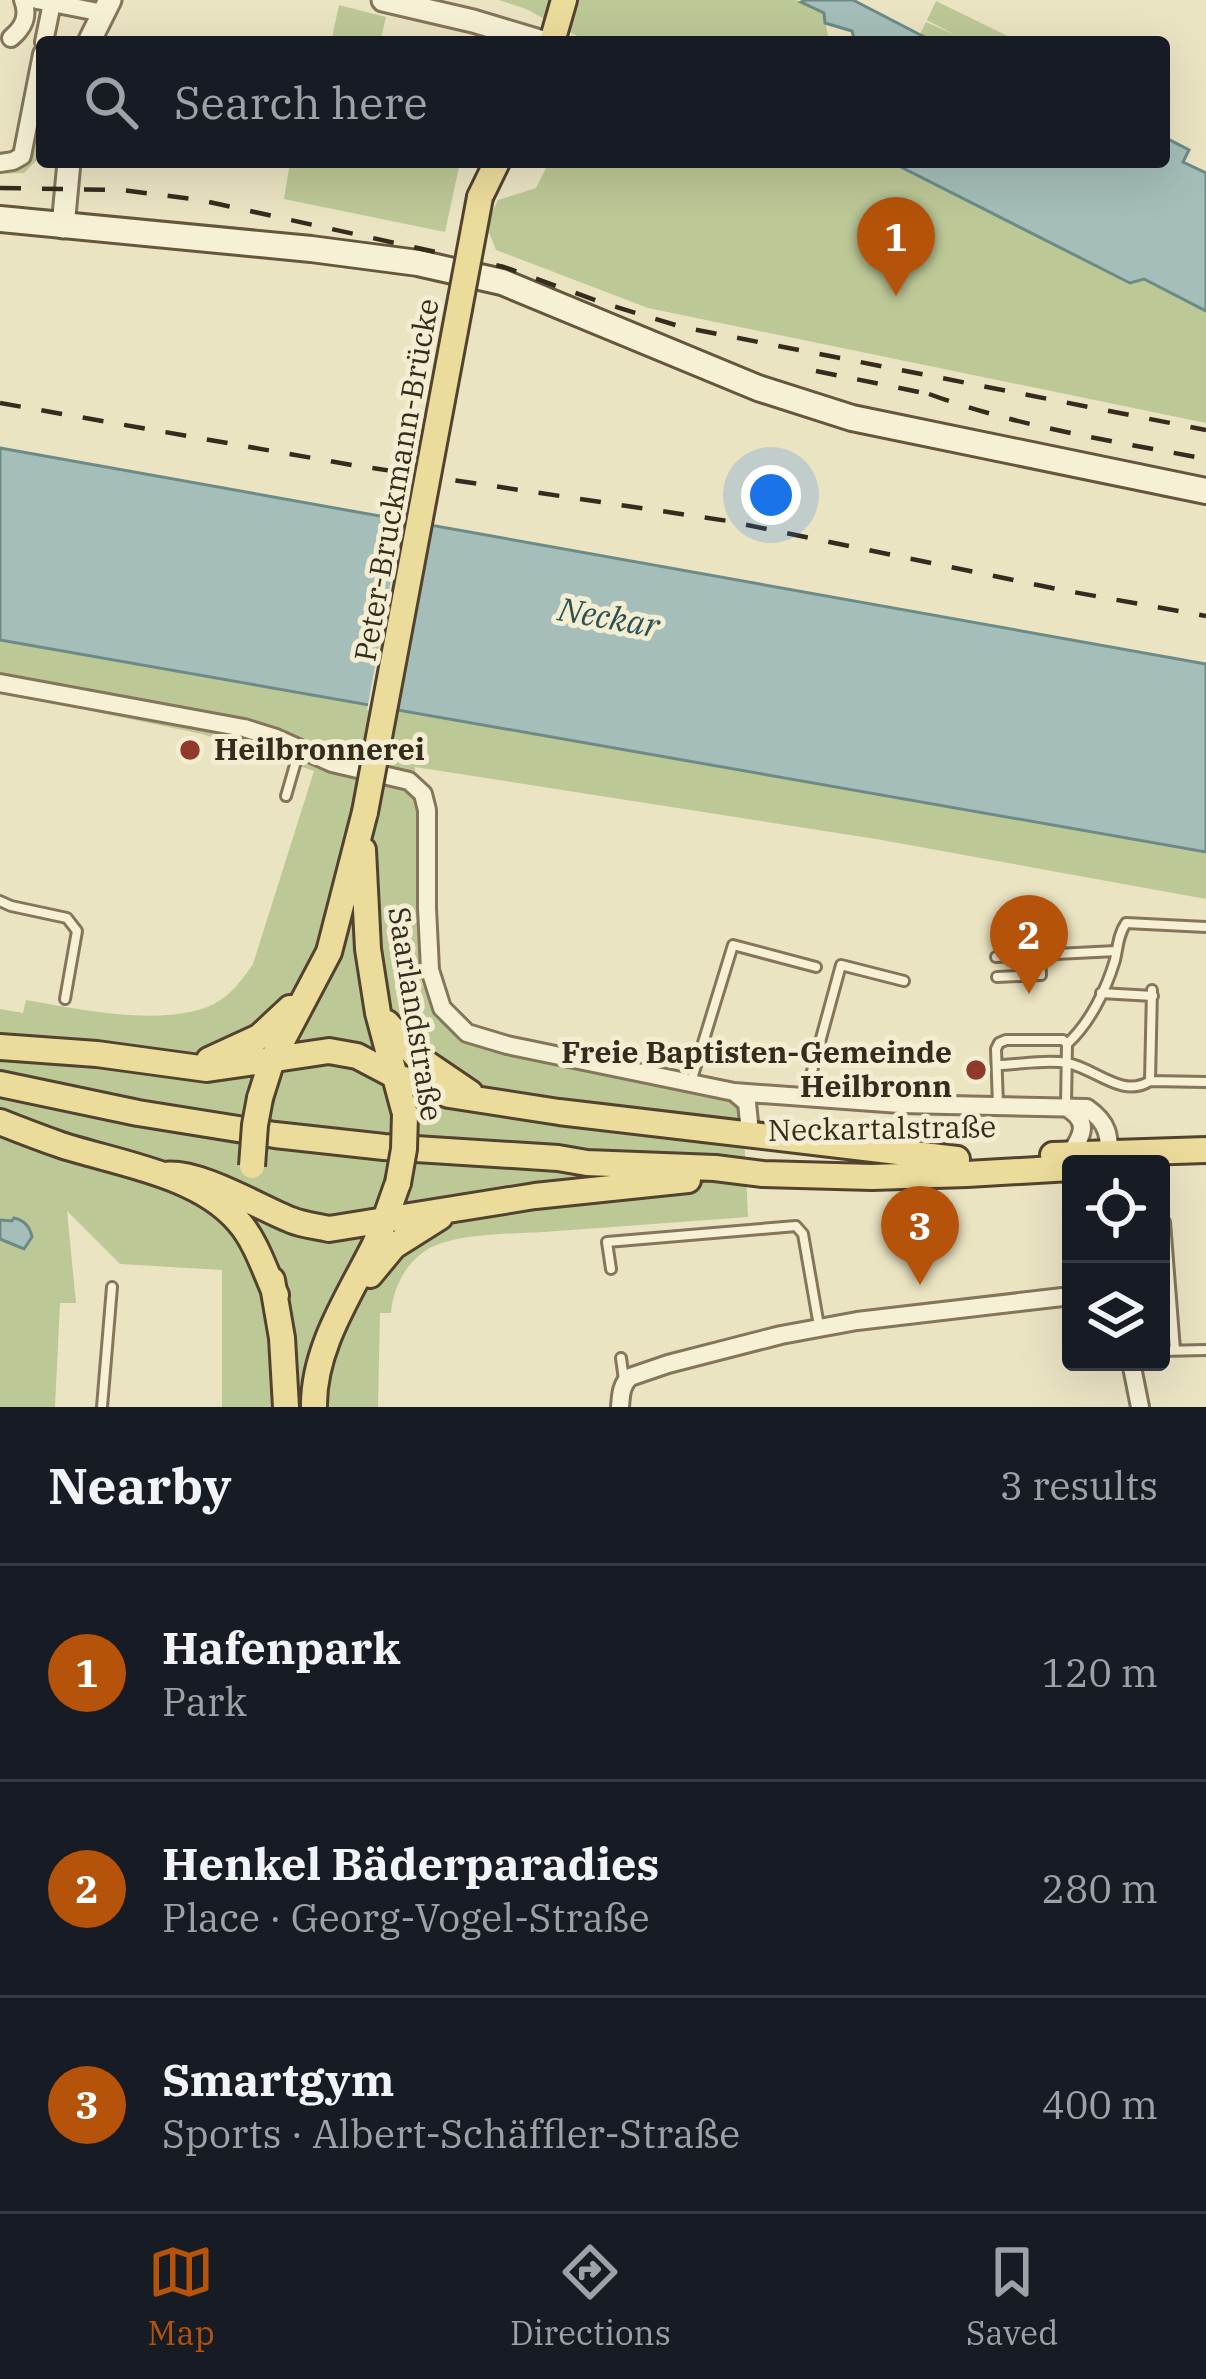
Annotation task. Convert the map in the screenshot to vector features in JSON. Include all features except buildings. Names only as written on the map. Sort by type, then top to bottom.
[{"type":"main road","name":"Peter-Bruckmann-Brücke","points":[[364,820],[480,196],[494,168]]},
{"type":"main road","points":[[0,219],[418,262],[502,282],[758,388],[852,418],[1206,491]]},
{"type":"main road","name":"Saarlandstraße","points":[[286,1407],[276,1295],[255,1204],[254,1125],[272,1060],[329,952],[364,820]]},
{"type":"main road","name":"Saarlandstraße","points":[[314,1407],[327,1339],[377,1240],[398,1183],[404,1150],[405,1114],[378,1013],[368,949],[364,820]]},
{"type":"main road","points":[[189,1066],[259,1037],[312,985]]},
{"type":"main road","points":[[378,1013],[417,1057],[477,1097]]},
{"type":"main road","points":[[0,1044],[207,1069],[329,1051],[357,1056],[449,1095],[962,1167]]},
{"type":"main road","name":"Neckartalstraße","points":[[0,1084],[138,1113],[385,1147],[763,1174],[872,1177],[962,1167]]},
{"type":"main road","points":[[0,1122],[164,1175],[212,1199],[238,1221],[276,1295]]},
{"type":"main road","name":"Neckartalstraße","points":[[1160,1155],[1206,1150]]},
{"type":"main road","name":"Neckartalstraße","points":[[558,1158],[1062,1167]]},
{"type":"main road","name":"Neckartalstraße","points":[[1170,1163],[1206,1161]]},
{"type":"main road","points":[[164,1175],[200,1180],[299,1223],[329,1229],[616,1186],[763,1174]]},
{"type":"main road","points":[[342,1309],[394,1246],[454,1208]]},
{"type":"street","points":[[6,37],[23,27],[23,0]]},
{"type":"street","points":[[383,0],[473,20],[554,27]]},
{"type":"street","points":[[43,36],[44,2],[106,6],[92,36]]},
{"type":"street","points":[[6,37],[36,45]]},
{"type":"street","points":[[0,163],[22,156],[36,83]]},
{"type":"street","points":[[63,227],[68,168]]},
{"type":"street","points":[[0,683],[244,728],[332,763],[409,781],[423,794],[427,810],[430,970],[442,1007],[467,1033],[734,1092],[1087,1108],[1102,1118],[1114,1155]]},
{"type":"street","points":[[734,1092],[747,1103],[746,1134]]},
{"type":"street","points":[[1066,1107],[1078,1114],[1083,1125],[1075,1155]]},
{"type":"street","points":[[620,1407],[624,1382],[637,1373],[686,1359],[820,1328],[1062,1297]]},
{"type":"street","points":[[1133,1371],[1140,1407]]},
{"type":"lane","points":[[286,796],[300,747]]},
{"type":"lane","points":[[0,901],[72,921],[77,931],[65,999]]},
{"type":"lane","points":[[1066,1107],[1067,1044],[1081,1031],[1101,994],[1126,923],[1206,927]]},
{"type":"lane","points":[[690,1084],[733,945],[816,967]]},
{"type":"lane","points":[[996,957],[1116,951]]},
{"type":"lane","points":[[998,977],[1041,975],[1040,955]]},
{"type":"lane","points":[[805,1098],[841,965],[904,981]]},
{"type":"lane","points":[[1101,994],[1153,993],[1150,1081]]},
{"type":"lane","points":[[998,1107],[999,1043],[1063,1040],[1067,1044]]},
{"type":"lane","points":[[997,1065],[1066,1063],[1133,1089],[1150,1081],[1206,1082]]},
{"type":"lane","points":[[611,1269],[607,1242],[796,1226],[803,1234],[820,1328]]},
{"type":"lane","points":[[1168,1263],[1175,1350]]},
{"type":"lane","points":[[102,1407],[112,1287]]},
{"type":"lane","points":[[1170,1350],[1206,1350]]},
{"type":"lane","points":[[621,1358],[624,1382]]},
{"type":"green space","points":[[499,0],[796,0],[824,13],[828,36],[577,36]]},
{"type":"green space","points":[[936,1],[1008,36],[924,36],[920,34],[926,22],[955,35],[927,20]]},
{"type":"green space","points":[[339,5],[386,17],[381,36],[332,36]]},
{"type":"green space","points":[[36,106],[36,161],[24,173],[0,174],[0,166],[17,165]]},
{"type":"green space","points":[[289,168],[459,168],[445,232],[284,199]]},
{"type":"green space","points":[[546,168],[903,168],[1130,283],[1144,279],[1206,311],[1206,423],[648,308],[496,250],[486,225],[498,200],[536,188]]},
{"type":"green space","points":[[0,640],[1206,852],[1206,899],[876,839],[415,767],[421,981],[435,1012],[459,1038],[565,1065],[725,1096],[743,1111],[748,1217],[488,1235],[434,1246],[404,1274],[391,1313],[380,1313],[378,1407],[222,1407],[222,1270],[120,1264],[67,1211],[76,1303],[60,1303],[55,1407],[0,1407],[0,1009],[23,1013],[26,1000],[121,1014],[171,1015],[194,1011],[226,996],[253,964],[314,771],[202,734],[0,692]]},
{"type":"water","points":[[853,0],[922,36],[853,36],[852,31],[825,23],[824,13],[801,2]]},
{"type":"water","points":[[1170,140],[1189,150],[1183,162],[1206,173],[1206,311],[1144,279],[1130,283],[903,168],[1170,168]]},
{"type":"water","name":"Neckar","points":[[0,448],[1206,664],[1206,852],[0,640]]},
{"type":"water","points":[[0,1220],[24,1222],[31,1233],[24,1249],[0,1239]]},
{"type":"pier","points":[[403,514],[433,519],[397,715],[367,710]]},
{"type":"railway","points":[[0,188],[122,190],[200,200],[504,267],[682,327],[1206,430]]},
{"type":"railway","points":[[816,371],[934,395]]},
{"type":"railway","points":[[929,394],[1032,424],[1206,459]]},
{"type":"railway","points":[[0,403],[352,465],[728,521],[1206,616]]},
{"type":"place","name":"Hafenpark","points":[[896,296]]},
{"type":"place","name":"Heilbronnerei","points":[[190,750]]},
{"type":"place","name":"Henkel Bäderparadies","points":[[1029,994]]},
{"type":"place","name":"Freie Baptisten-Gemeinde Heilbronn","points":[[976,1070]]},
{"type":"place","name":"Smartgym","points":[[920,1285]]}]
